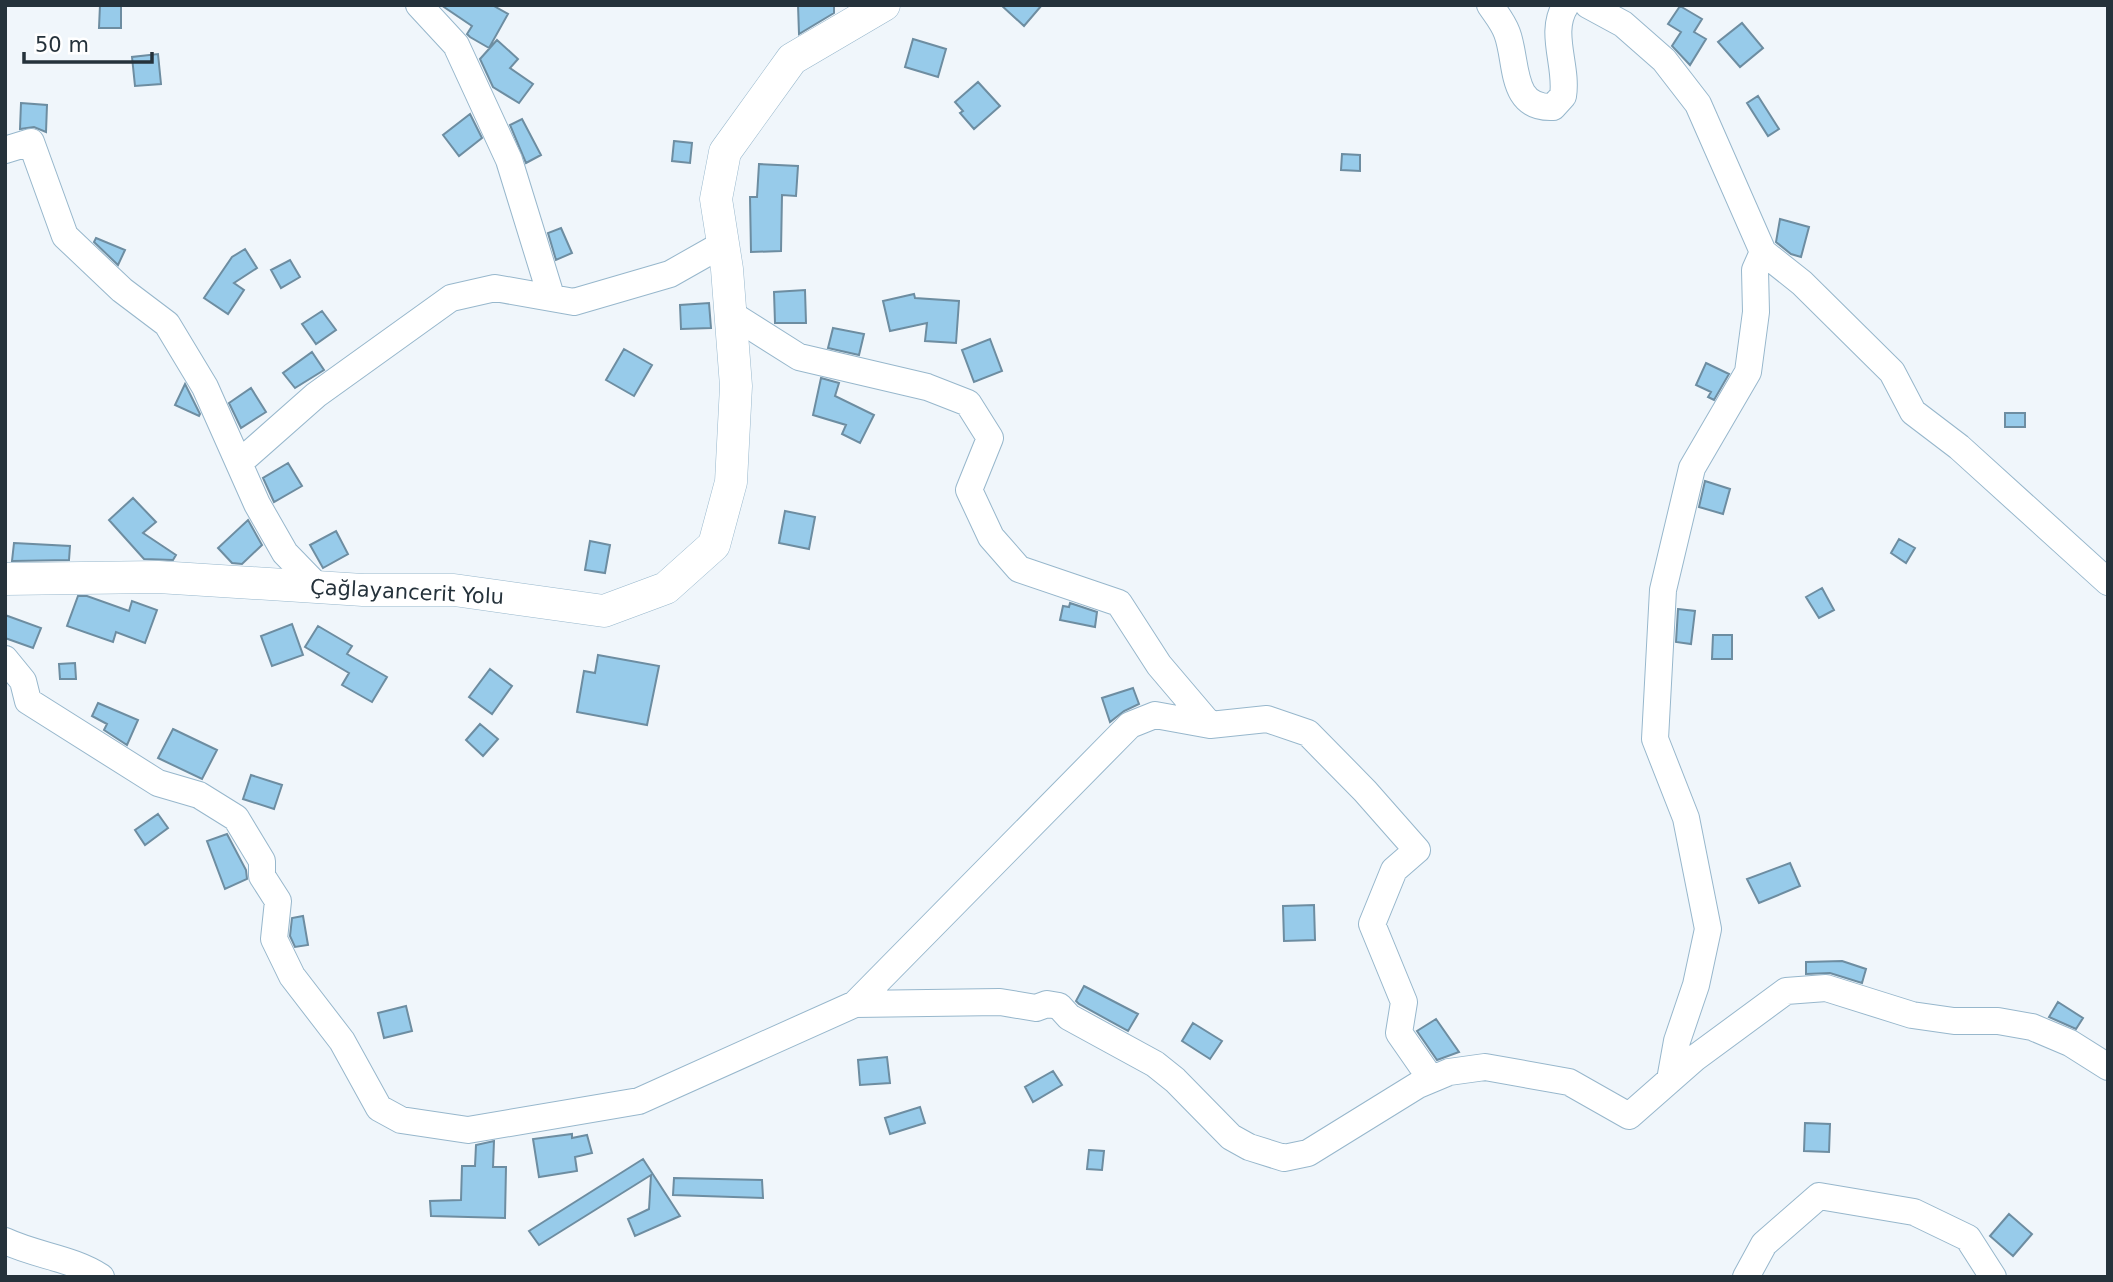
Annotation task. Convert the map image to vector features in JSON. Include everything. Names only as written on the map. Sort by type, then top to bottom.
[{"type":"main road","name":"Çağlayancerit Yolu","points":[[5,579],[158,577],[318,587],[454,590],[604,611],[666,588],[714,545],[731,482],[736,386],[731,314],[716,199],[725,152],[792,59],[884,5]]},
{"type":"street","points":[[419,5],[456,45],[509,160],[551,296]]},
{"type":"street","points":[[1490,5],[1508,34],[1519,89],[1526,99],[1541,107],[1553,107],[1563,96],[1563,68],[1559,45],[1560,14],[1566,5]]},
{"type":"street","points":[[1588,5],[1634,33],[1664,60],[1698,104],[1763,252],[1802,283],[1892,372],[1913,412],[1999,482],[2108,582]]},
{"type":"street","points":[[8,146],[32,142],[65,236],[122,289],[167,324],[205,387],[257,504],[285,553],[318,587]]},
{"type":"street","points":[[239,463],[316,395],[451,298],[495,288],[574,302],[670,274],[723,244]]},
{"type":"street","points":[[1670,1080],[1677,1041],[1696,985],[1708,929],[1686,818],[1655,738],[1662,590],[1692,468],[1748,372],[1756,312],[1755,270],[1763,252]]},
{"type":"street","points":[[731,314],[799,357],[927,387],[968,403],[990,438],[969,490],[991,537],[1019,569],[1088,595],[1119,603],[1159,665],[1210,725]]},
{"type":"street","points":[[5,659],[23,681],[28,701],[48,716],[158,783],[198,795],[236,818],[262,861],[262,876],[278,901],[274,939],[292,976],[342,1041],[379,1108],[401,1120],[468,1130],[639,1101],[855,1004],[1130,725],[1155,715],[1210,725],[1267,719],[1308,733],[1365,791],[1417,850],[1394,870],[1372,924],[1404,1002],[1399,1033],[1431,1079]]},
{"type":"street","points":[[855,1004],[999,1002],[1036,1007],[1047,1004],[1059,1006],[1069,1017],[1155,1064],[1175,1080],[1231,1137],[1249,1147],[1284,1158],[1308,1153],[1431,1079],[1449,1072],[1485,1067],[1534,1073],[1569,1082],[1629,1116],[1670,1080],[1786,991],[1826,988],[1912,1015],[1954,1021],[1998,1021],[2032,1027],[2070,1042],[2108,1067]]},
{"type":"street","points":[[1746,1277],[1764,1244],[1819,1196],[1914,1212],[1968,1238],[1993,1277]]},
{"type":"street","points":[[5,1241],[27,1251],[82,1265],[101,1277]]},
{"type":"building","points":[[100,5],[121,5],[121,28],[99,28]]},
{"type":"building","points":[[441,5],[492,5],[508,14],[489,48],[467,34],[472,26]]},
{"type":"building","points":[[798,5],[834,5],[834,13],[799,34]]},
{"type":"building","points":[[1001,5],[1042,5],[1024,26]]},
{"type":"building","points":[[1680,6],[1702,19],[1694,32],[1706,39],[1690,65],[1672,46],[1681,32],[1668,24]]},
{"type":"building","points":[[1742,23],[1763,48],[1740,67],[1718,42]]},
{"type":"building","points":[[913,39],[946,49],[938,77],[905,67]]},
{"type":"building","points":[[497,40],[518,59],[510,68],[533,84],[519,103],[493,87],[480,59]]},
{"type":"building","points":[[158,54],[161,84],[135,86],[132,57]]},
{"type":"building","points":[[978,82],[1000,106],[974,129],[960,113],[963,111],[955,102]]},
{"type":"building","points":[[1758,96],[1779,129],[1768,136],[1747,103]]},
{"type":"building","points":[[21,103],[47,105],[46,132],[34,127],[20,129]]},
{"type":"building","points":[[470,114],[482,138],[459,156],[443,135]]},
{"type":"building","points":[[522,119],[541,155],[526,163],[510,125]]},
{"type":"building","points":[[674,141],[692,143],[690,163],[672,161]]},
{"type":"building","points":[[1342,154],[1360,155],[1360,171],[1341,170]]},
{"type":"building","points":[[759,164],[798,166],[796,196],[782,195],[781,251],[751,252],[750,197],[757,197]]},
{"type":"building","points":[[1780,219],[1809,227],[1801,257],[1791,254],[1776,242]]},
{"type":"building","points":[[561,228],[572,253],[556,260],[548,233]]},
{"type":"building","points":[[96,238],[125,250],[118,265],[94,242]]},
{"type":"building","points":[[245,249],[257,268],[234,283],[244,290],[228,314],[204,298],[232,257]]},
{"type":"building","points":[[290,260],[300,277],[281,288],[271,270]]},
{"type":"building","points":[[805,290],[806,323],[775,323],[774,292]]},
{"type":"building","points":[[914,294],[915,298],[959,301],[956,343],[925,341],[927,323],[890,331],[883,301]]},
{"type":"building","points":[[709,303],[711,328],[681,329],[680,305]]},
{"type":"building","points":[[322,311],[336,330],[316,344],[302,324]]},
{"type":"building","points":[[833,328],[864,334],[859,355],[828,348]]},
{"type":"building","points":[[990,339],[1002,371],[974,382],[962,350]]},
{"type":"building","points":[[624,349],[652,365],[634,396],[606,380]]},
{"type":"building","points":[[312,352],[324,370],[295,388],[283,373]]},
{"type":"building","points":[[1706,363],[1729,374],[1714,400],[1708,397],[1711,392],[1696,385]]},
{"type":"building","points":[[821,378],[839,383],[835,396],[874,415],[860,443],[842,434],[846,425],[813,415]]},
{"type":"building","points":[[185,384],[200,414],[199,416],[175,405]]},
{"type":"building","points":[[251,388],[266,412],[241,428],[229,403]]},
{"type":"building","points":[[2005,413],[2025,413],[2025,427],[2005,427]]},
{"type":"building","points":[[288,463],[302,486],[274,502],[263,478]]},
{"type":"building","points":[[1705,481],[1730,489],[1723,514],[1699,507]]},
{"type":"building","points":[[133,498],[156,522],[143,533],[176,555],[173,560],[144,559],[109,520]]},
{"type":"building","points":[[785,511],[815,517],[809,549],[779,543]]},
{"type":"building","points":[[248,520],[262,545],[242,564],[232,563],[218,548]]},
{"type":"building","points":[[336,531],[348,554],[323,568],[310,545]]},
{"type":"building","points":[[1899,539],[1915,548],[1906,563],[1891,553]]},
{"type":"building","points":[[590,541],[610,545],[605,573],[585,570]]},
{"type":"building","points":[[14,543],[70,546],[69,560],[12,561]]},
{"type":"building","points":[[1822,588],[1834,610],[1819,618],[1806,597]]},
{"type":"building","points":[[78,596],[87,596],[129,611],[132,601],[157,610],[145,643],[116,632],[113,642],[67,626]]},
{"type":"building","points":[[1070,603],[1097,612],[1095,627],[1060,620],[1063,606],[1069,607]]},
{"type":"building","points":[[1678,609],[1695,611],[1691,644],[1676,642]]},
{"type":"building","points":[[5,615],[41,628],[33,648],[5,638]]},
{"type":"building","points":[[292,624],[303,655],[272,666],[261,636]]},
{"type":"building","points":[[318,626],[352,646],[347,654],[387,677],[372,702],[342,685],[349,673],[305,647]]},
{"type":"building","points":[[1713,635],[1732,635],[1732,659],[1712,659]]},
{"type":"building","points":[[598,655],[659,666],[647,725],[577,712],[584,671],[595,673]]},
{"type":"building","points":[[75,663],[76,679],[60,679],[59,664]]},
{"type":"building","points":[[490,669],[512,686],[492,714],[469,697]]},
{"type":"building","points":[[1133,688],[1139,704],[1110,722],[1102,698]]},
{"type":"building","points":[[98,703],[138,720],[127,745],[104,730],[107,724],[92,716]]},
{"type":"building","points":[[480,724],[498,739],[483,756],[466,740]]},
{"type":"building","points":[[173,729],[217,750],[202,779],[158,758]]},
{"type":"building","points":[[251,775],[282,785],[274,809],[243,799]]},
{"type":"building","points":[[158,814],[168,828],[145,845],[135,830]]},
{"type":"building","points":[[227,834],[246,870],[247,879],[225,889],[207,841]]},
{"type":"building","points":[[1790,863],[1800,886],[1759,903],[1747,879]]},
{"type":"building","points":[[1314,905],[1315,940],[1284,941],[1283,906]]},
{"type":"building","points":[[303,916],[308,945],[295,947],[290,936],[292,918]]},
{"type":"building","points":[[1842,961],[1866,969],[1862,983],[1830,973],[1806,974],[1806,962]]},
{"type":"building","points":[[1084,986],[1138,1014],[1128,1031],[1076,1001]]},
{"type":"building","points":[[2058,1002],[2083,1018],[2076,1029],[2049,1017]]},
{"type":"building","points":[[406,1006],[412,1031],[384,1038],[378,1013]]},
{"type":"building","points":[[1436,1019],[1459,1052],[1437,1060],[1417,1031]]},
{"type":"building","points":[[1193,1023],[1222,1041],[1210,1059],[1182,1041]]},
{"type":"building","points":[[887,1057],[890,1083],[860,1085],[858,1060]]},
{"type":"building","points":[[1053,1071],[1062,1085],[1033,1102],[1025,1087]]},
{"type":"building","points":[[920,1107],[925,1123],[890,1134],[885,1118]]},
{"type":"building","points":[[1805,1123],[1830,1124],[1829,1152],[1804,1151]]},
{"type":"building","points":[[572,1134],[572,1138],[587,1135],[592,1153],[575,1157],[577,1171],[539,1177],[533,1139]]},
{"type":"building","points":[[494,1141],[493,1167],[506,1167],[505,1218],[431,1216],[430,1201],[461,1200],[462,1166],[475,1166],[476,1145]]},
{"type":"building","points":[[1089,1150],[1104,1151],[1102,1170],[1087,1169]]},
{"type":"building","points":[[643,1159],[680,1216],[635,1236],[628,1219],[649,1209],[651,1175],[539,1245],[529,1231]]},
{"type":"building","points":[[674,1178],[762,1180],[763,1198],[673,1195]]},
{"type":"building","points":[[2009,1214],[2032,1234],[2013,1256],[1990,1236]]}]
